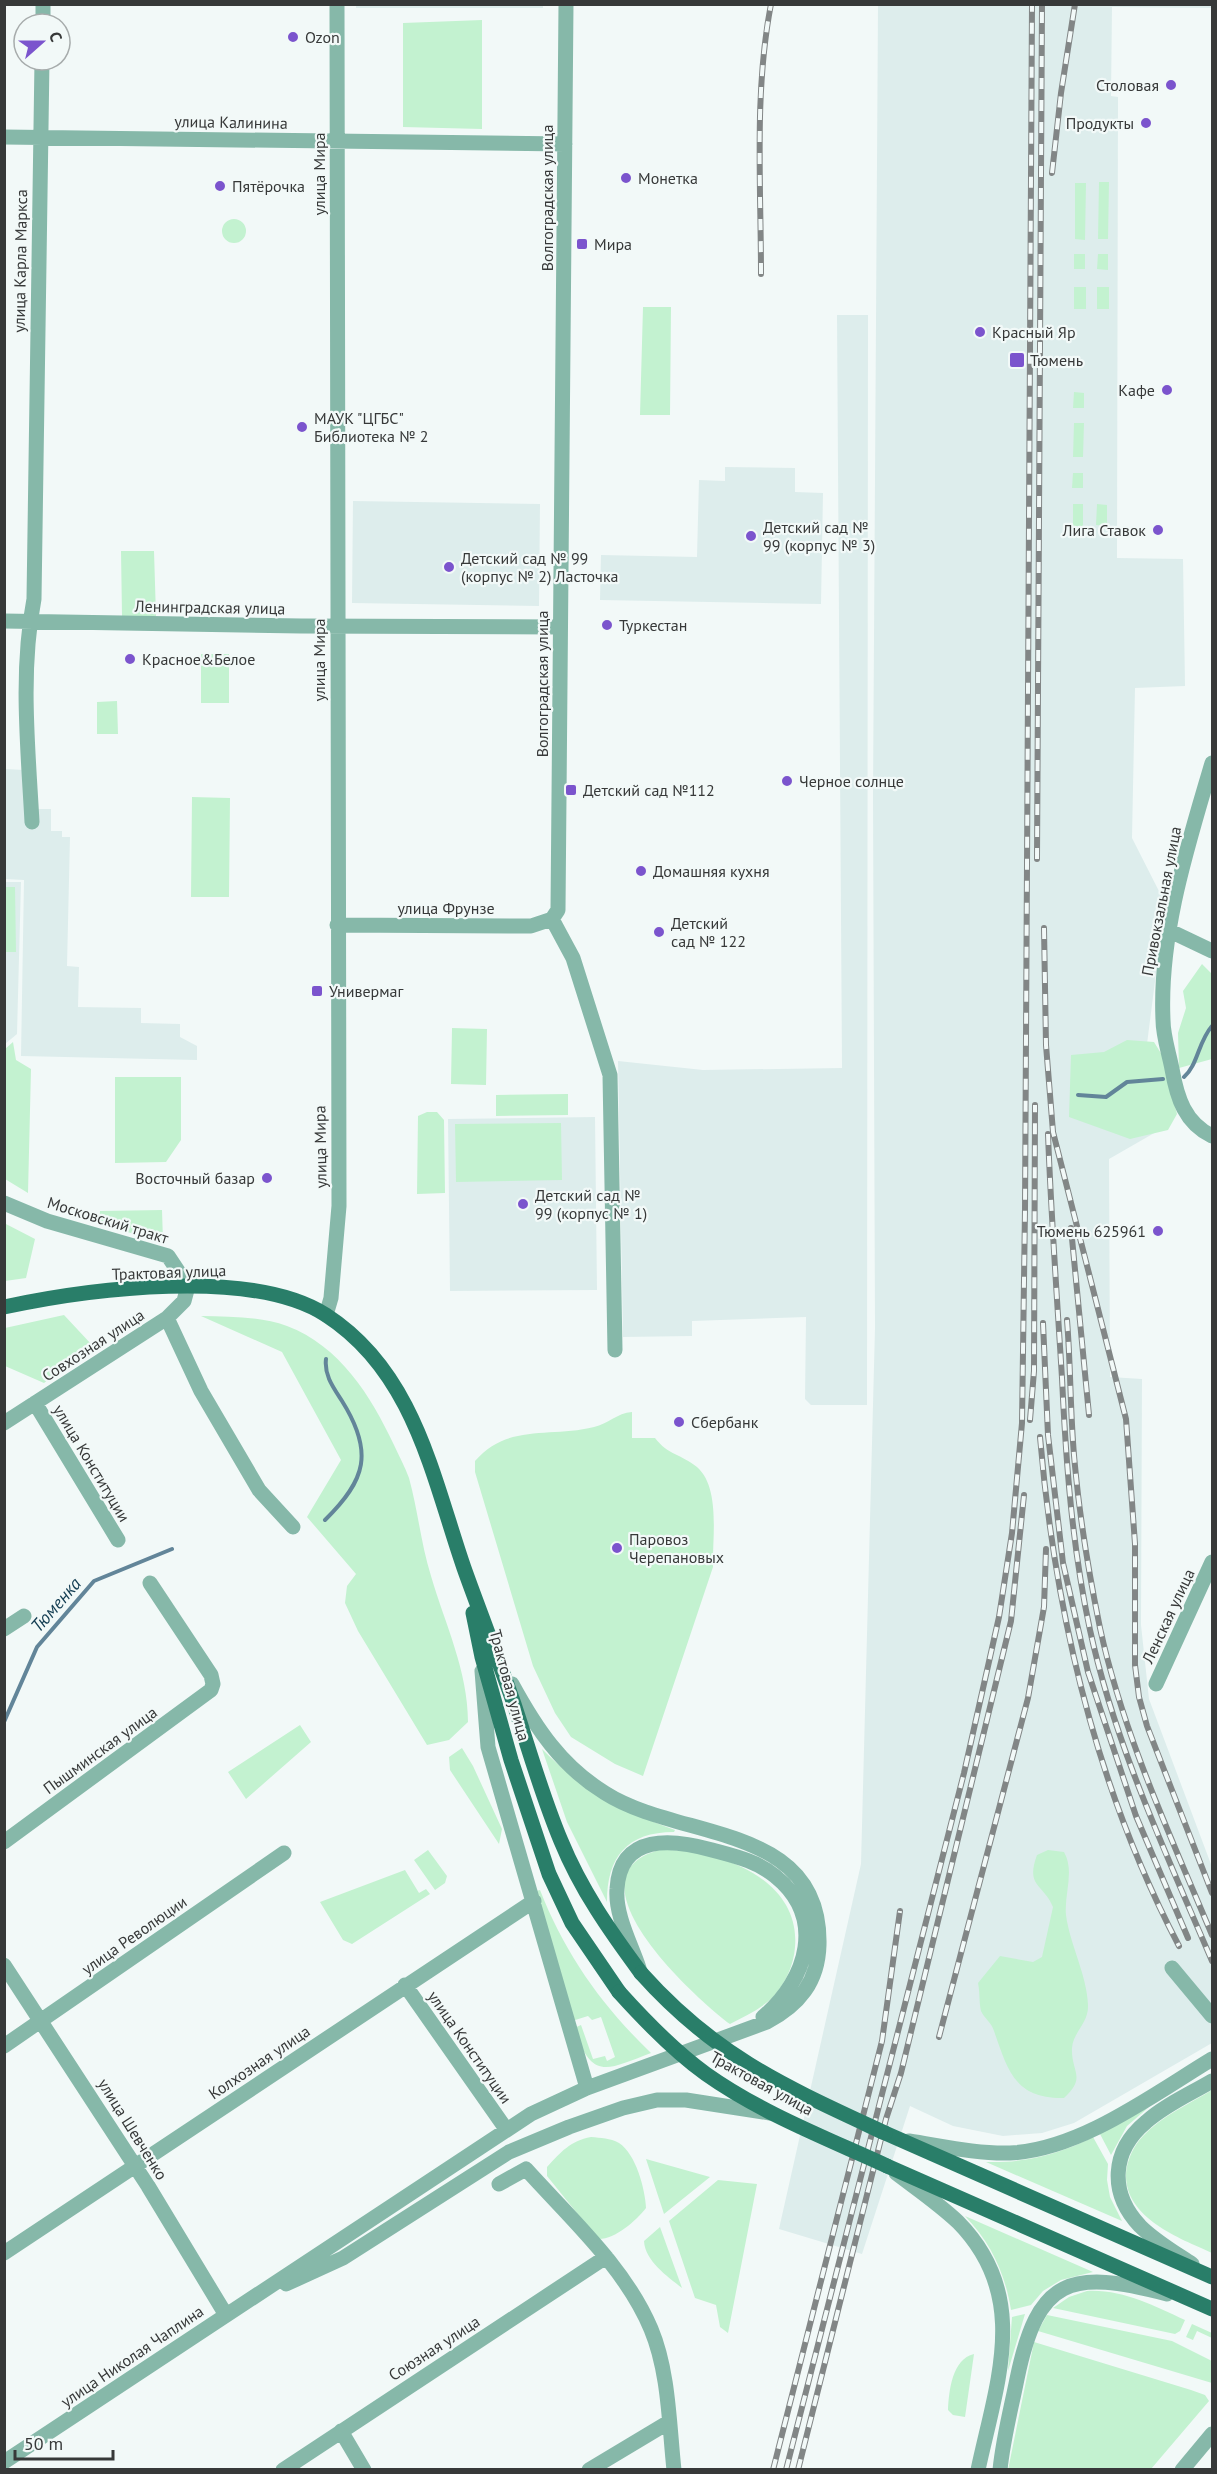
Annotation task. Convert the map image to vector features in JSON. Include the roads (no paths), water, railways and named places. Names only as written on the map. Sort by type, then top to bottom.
[{"type":"main road","name":"Трактовая улица","points":[[4,1307],[132,1289],[220,1286],[262,1292],[294,1300],[326,1315],[369,1352],[405,1401],[425,1448],[463,1566],[490,1658],[511,1760],[549,1874],[572,1923],[619,1992],[682,2055],[708,2076],[773,2113],[887,2166],[1212,2309]]},
{"type":"main road","name":"Трактовая улица","points":[[490,1658],[570,1862],[603,1921],[641,1973],[697,2030],[739,2060],[788,2088],[898,2140],[1210,2276]]},
{"type":"street","name":"улица Мира","points":[[326,1315],[331,1298],[339,1206],[336,4]]},
{"type":"street","name":"Волгоградская улица","points":[[552,920],[558,910],[560,860],[559,627],[566,4]]},
{"type":"street","name":"улица Карла Маркса","points":[[32,822],[26,694],[30,621],[34,599],[42,72]]},
{"type":"street","name":"улица Калинина","points":[[4,137],[565,144]]},
{"type":"street","name":"Ленинградская улица","points":[[4,621],[559,627]]},
{"type":"street","name":"Привокзальная улица","points":[[1212,763],[1187,849],[1170,931],[1162,993],[1163,1023],[1175,1084],[1187,1118],[1198,1130],[1212,1136]]},
{"type":"street","name":"улица Фрунзе","points":[[337,925],[531,926],[543,925],[552,920]]},
{"type":"street","points":[[552,920],[573,958],[610,1075],[615,1350]]},
{"type":"street","points":[[1170,931],[1212,951]]},
{"type":"street","name":"Московский тракт","points":[[4,1203],[47,1221],[168,1256],[188,1286]]},
{"type":"street","name":"Совхозная улица","points":[[4,1423],[167,1318],[184,1301],[188,1286]]},
{"type":"street","points":[[167,1318],[201,1391],[259,1490],[293,1527]]},
{"type":"street","name":"улица Конституции","points":[[35,1404],[118,1540]]},
{"type":"street","name":"Ленская улица","points":[[1156,1684],[1212,1562]]},
{"type":"street","name":"Пышминская улица","points":[[4,1842],[207,1694],[213,1684],[211,1675],[150,1583]]},
{"type":"street","points":[[1197,1596],[1212,1601]]},
{"type":"street","points":[[4,1629],[24,1616]]},
{"type":"street","points":[[490,1658],[488,1747],[587,2088]]},
{"type":"street","points":[[250,2300],[506,2130],[587,2088],[747,2030],[789,2009],[810,1986],[818,1964],[819,1939],[815,1909],[805,1887],[787,1864],[766,1850],[636,1808],[590,1783],[549,1745],[490,1658]]},
{"type":"street","points":[[641,1973],[617,1898],[620,1873],[634,1852],[653,1843],[674,1841],[738,1857],[763,1868],[782,1882],[797,1905],[805,1930],[803,1956],[798,1976],[786,1995],[747,2030]]},
{"type":"street","name":"улица Революции","points":[[4,2046],[284,1853]]},
{"type":"street","name":"Колхозная улица","points":[[4,2253],[534,1901]]},
{"type":"street","name":"улица Шевченко","points":[[4,1965],[43,2020],[226,2315]]},
{"type":"street","points":[[1172,1968],[1212,2016]]},
{"type":"street","name":"улица Конституции","points":[[405,1985],[506,2130]]},
{"type":"street","points":[[898,2140],[994,2153],[1023,2152],[1041,2148],[1105,2122],[1212,2059]]},
{"type":"street","points":[[1210,2276],[1140,2226],[1124,2205],[1117,2173],[1124,2149],[1138,2128],[1161,2111],[1212,2081]]},
{"type":"street","points":[[250,2300],[343,2258],[477,2171],[538,2138],[623,2108],[657,2100],[686,2100],[773,2113]]},
{"type":"street","points":[[887,2166],[957,2222],[979,2247],[998,2287],[1004,2316],[1003,2350],[978,2469]]},
{"type":"street","points":[[499,2184],[526,2169],[606,2257],[650,2328],[660,2359],[674,2469]]},
{"type":"street","name":"Союзная улица","points":[[283,2469],[606,2257]]},
{"type":"street","points":[[1000,2464],[1028,2334],[1036,2315],[1049,2299],[1071,2286],[1102,2281],[1131,2285],[1196,2301]]},
{"type":"street","name":"улица Николая Чаплина","points":[[4,2462],[250,2300]]},
{"type":"street","points":[[588,2469],[669,2422]]},
{"type":"street","points":[[341,2431],[364,2469]]},
{"type":"street","points":[[1182,2469],[1212,2434]]},
{"type":"waterway","name":"Тюменка","points":[[1184,1077],[1189,1072],[1212,1026]]},
{"type":"waterway","name":"Тюменка","points":[[1078,1095],[1106,1097],[1127,1082],[1163,1079]]},
{"type":"waterway","name":"Тюменка","points":[[325,1520],[349,1492],[361,1465],[359,1435],[332,1386],[326,1359]]},
{"type":"waterway","name":"Тюменка","points":[[4,1722],[37,1647],[94,1581],[172,1549]]},
{"type":"railway","points":[[761,274],[760,105],[771,4]]},
{"type":"railway","points":[[786,2470],[964,1773],[999,1617],[1012,1533],[1022,1423],[1025,1209],[1032,4]]},
{"type":"railway","points":[[1037,859],[1042,4]]},
{"type":"railway","points":[[1052,173],[1061,93],[1075,4]]},
{"type":"railway","points":[[1044,928],[1046,1045],[1053,1132],[1126,1419],[1135,1544],[1135,1665],[1139,1697],[1147,1726],[1212,1893]]},
{"type":"railway","points":[[1030,1420],[1034,1371],[1035,1105]]},
{"type":"railway","points":[[1048,1134],[1068,1473],[1074,1536],[1090,1630],[1127,1757],[1212,1961]]},
{"type":"railway","points":[[1071,1228],[1089,1415]]},
{"type":"railway","points":[[1067,1320],[1077,1486],[1085,1547],[1100,1628],[1121,1707],[1134,1745],[1212,1935]]},
{"type":"railway","points":[[1043,1323],[1048,1435],[1063,1563],[1088,1672],[1136,1816],[1188,1938]]},
{"type":"railway","points":[[1040,1437],[1056,1569],[1084,1699],[1102,1762],[1124,1825],[1179,1946]]},
{"type":"railway","points":[[798,2470],[886,2119],[901,2073],[1011,1621],[1024,1495]]},
{"type":"railway","points":[[939,2037],[1028,1698],[1044,1607],[1046,1549]]},
{"type":"railway","points":[[773,2470],[882,2041],[900,1911]]},
{"type":"place","name":"Ozon","points":[[293,37]]},
{"type":"place","name":"Столовая","points":[[1171,85]]},
{"type":"place","name":"Продукты","points":[[1146,123]]},
{"type":"place","name":"Монетка","points":[[626,178]]},
{"type":"place","name":"Пятёрочка","points":[[220,186]]},
{"type":"place","name":"Мира","points":[[582,244]]},
{"type":"place","name":"Красный Яр","points":[[980,332]]},
{"type":"place","name":"Тюмень","points":[[1017,360]]},
{"type":"place","name":"Кафе","points":[[1167,390]]},
{"type":"place","name":"МАУК \"ЦГБС\" Библиотека № 2","points":[[302,427]]},
{"type":"place","name":"Лига Ставок","points":[[1158,530]]},
{"type":"place","name":"Детский сад № 99 (корпус № 3)","points":[[751,536]]},
{"type":"place","name":"Детский сад № 99 (корпус № 2) Ласточка","points":[[449,567]]},
{"type":"place","name":"Туркестан","points":[[607,625]]},
{"type":"place","name":"Красное&Белое","points":[[130,659]]},
{"type":"place","name":"Черное солнце","points":[[787,781]]},
{"type":"place","name":"Детский сад №112","points":[[571,790]]},
{"type":"place","name":"Домашняя кухня","points":[[641,871]]},
{"type":"place","name":"Детский сад № 122","points":[[659,932]]},
{"type":"place","name":"Универмаг","points":[[317,991]]},
{"type":"place","name":"Восточный базар","points":[[267,1178]]},
{"type":"place","name":"Детский сад № 99 (корпус № 1)","points":[[523,1204]]},
{"type":"place","name":"Тюмень 625961","points":[[1158,1231]]},
{"type":"place","name":"Сбербанк","points":[[679,1422]]},
{"type":"place","name":"Паровоз Черепановых","points":[[617,1548]]}]
